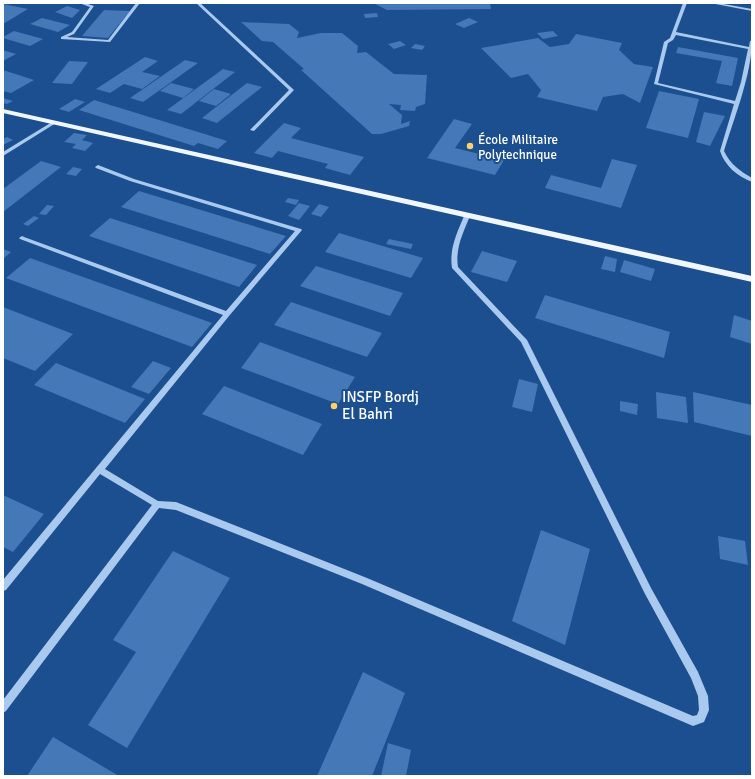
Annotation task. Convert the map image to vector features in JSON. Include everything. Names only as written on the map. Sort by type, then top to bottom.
[{"type":"main road","points":[[3,111],[752,279]]},
{"type":"street","points":[[81,3],[92,6],[73,33],[62,38],[109,41],[138,3]]},
{"type":"street","points":[[198,3],[292,90],[252,130]]},
{"type":"street","points":[[656,84],[666,42],[672,39],[686,3]]},
{"type":"street","points":[[712,3],[752,10]]},
{"type":"street","points":[[674,34],[751,49]]},
{"type":"street","points":[[752,41],[737,103],[722,151],[725,159],[732,168],[752,180]]},
{"type":"street","points":[[650,83],[737,103]]},
{"type":"street","points":[[3,154],[54,123]]},
{"type":"street","points":[[3,587],[227,314],[299,230],[132,180],[98,167]]},
{"type":"street","points":[[100,470],[157,504],[176,506],[364,581],[693,721],[701,719],[704,710],[703,696],[695,675],[648,591],[524,340],[455,268],[453,260],[457,242],[467,216]]},
{"type":"street","points":[[22,238],[227,314]]},
{"type":"street","points":[[3,708],[157,504]]},
{"type":"building","points":[[373,3],[490,3],[491,9],[387,10]]},
{"type":"building","points":[[3,4],[28,9],[3,24]]},
{"type":"building","points":[[67,6],[80,10],[72,18],[55,12]]},
{"type":"building","points":[[104,10],[130,11],[108,38],[82,36]]},
{"type":"building","points":[[377,13],[378,17],[365,18],[364,14]]},
{"type":"building","points":[[42,18],[70,25],[58,32],[30,24]]},
{"type":"building","points":[[469,18],[478,22],[464,28],[455,24]]},
{"type":"building","points":[[241,22],[289,24],[299,32],[297,38],[321,33],[342,33],[358,46],[357,53],[366,52],[394,74],[427,75],[425,104],[416,107],[415,111],[400,110],[401,105],[389,104],[402,115],[401,124],[410,121],[409,126],[381,134],[372,134],[301,70],[304,69],[273,42],[262,41]]},
{"type":"building","points":[[14,31],[43,39],[30,46],[3,38]]},
{"type":"building","points":[[553,31],[558,36],[543,39],[537,33]]},
{"type":"building","points":[[576,34],[622,43],[619,50],[634,64],[653,67],[640,103],[623,94],[603,97],[597,111],[537,97],[541,90],[528,74],[511,78],[481,48],[538,38],[550,47],[569,44]]},
{"type":"building","points":[[400,41],[406,45],[394,49],[388,44]]},
{"type":"building","points":[[415,44],[425,46],[422,50],[411,48]]},
{"type":"building","points":[[678,47],[738,58],[732,86],[716,83],[722,61],[676,53]]},
{"type":"building","points":[[3,50],[16,54],[3,61]]},
{"type":"building","points":[[145,57],[158,61],[142,72],[160,76],[142,89],[124,84],[110,93],[96,89]]},
{"type":"building","points":[[185,60],[198,63],[143,102],[130,98]]},
{"type":"building","points":[[69,61],[88,62],[72,84],[52,83]]},
{"type":"building","points":[[223,69],[235,72],[181,114],[167,110]]},
{"type":"building","points":[[3,70],[34,80],[11,93],[3,91]]},
{"type":"building","points":[[171,83],[194,89],[183,98],[160,91]]},
{"type":"building","points":[[247,83],[262,87],[217,123],[202,118]]},
{"type":"building","points":[[214,89],[231,94],[216,106],[199,101]]},
{"type":"building","points":[[659,91],[699,99],[688,138],[646,128]]},
{"type":"building","points":[[3,98],[13,101],[7,104],[3,103]]},
{"type":"building","points":[[75,99],[85,102],[69,112],[59,109]]},
{"type":"building","points":[[94,100],[227,141],[218,149],[198,143],[194,146],[79,110]]},
{"type":"building","points":[[704,112],[725,116],[710,146],[696,142]]},
{"type":"building","points":[[454,119],[472,124],[455,148],[504,160],[495,175],[427,158]]},
{"type":"building","points":[[284,123],[301,128],[291,138],[364,157],[350,175],[325,168],[328,164],[278,151],[272,158],[254,153]]},
{"type":"building","points":[[74,133],[87,135],[82,140],[93,143],[85,151],[72,148],[76,144],[64,142]]},
{"type":"building","points":[[7,137],[13,140],[3,145],[3,139]]},
{"type":"building","points":[[612,159],[637,165],[621,208],[545,188],[551,175],[601,188]]},
{"type":"building","points":[[41,161],[61,167],[3,212],[3,189]]},
{"type":"building","points":[[73,167],[82,169],[76,176],[66,174]]},
{"type":"building","points":[[139,191],[286,236],[270,254],[121,207]]},
{"type":"building","points":[[288,198],[299,200],[296,205],[285,202]]},
{"type":"building","points":[[299,203],[310,206],[299,220],[288,216]]},
{"type":"building","points":[[319,204],[329,207],[321,217],[311,214]]},
{"type":"building","points":[[47,205],[54,206],[46,215],[39,214]]},
{"type":"building","points":[[34,216],[39,218],[28,226],[23,224]]},
{"type":"building","points":[[110,218],[257,265],[239,287],[89,236]]},
{"type":"building","points":[[339,233],[423,258],[411,278],[325,252]]},
{"type":"building","points":[[389,239],[413,244],[411,249],[386,244]]},
{"type":"building","points":[[3,249],[11,252],[3,259]]},
{"type":"building","points":[[482,251],[517,261],[507,282],[471,272]]},
{"type":"building","points":[[605,256],[617,259],[615,272],[601,269]]},
{"type":"building","points":[[30,258],[212,323],[192,347],[6,278]]},
{"type":"building","points":[[624,260],[655,269],[651,281],[620,272]]},
{"type":"building","points":[[316,266],[403,293],[390,316],[300,286]]},
{"type":"building","points":[[545,295],[670,332],[664,358],[535,318]]},
{"type":"building","points":[[291,302],[382,333],[367,357],[274,325]]},
{"type":"building","points":[[3,307],[73,334],[35,371],[3,358]]},
{"type":"building","points":[[734,315],[752,321],[752,344],[730,337]]},
{"type":"building","points":[[260,342],[355,377],[338,404],[241,368]]},
{"type":"building","points":[[153,361],[171,368],[149,394],[131,387]]},
{"type":"building","points":[[56,363],[145,399],[125,423],[34,385]]},
{"type":"building","points":[[519,379],[538,384],[532,412],[512,407]]},
{"type":"building","points":[[224,386],[322,424],[303,455],[202,414]]},
{"type":"building","points":[[656,392],[686,397],[688,423],[657,418]]},
{"type":"building","points":[[693,392],[752,405],[752,436],[694,422]]},
{"type":"building","points":[[620,401],[638,404],[637,415],[620,411]]},
{"type":"building","points":[[3,495],[44,514],[13,552],[3,547]]},
{"type":"building","points":[[541,530],[590,549],[565,645],[512,621]]},
{"type":"building","points":[[718,536],[745,541],[748,565],[720,559]]},
{"type":"building","points":[[173,551],[230,578],[127,748],[88,725],[136,652],[113,640]]},
{"type":"building","points":[[363,672],[405,693],[372,776],[317,776]]},
{"type":"building","points":[[53,737],[119,776],[27,776]]},
{"type":"building","points":[[388,743],[411,750],[406,776],[381,776]]},
{"type":"place","name":"École Militaire Polytechnique","points":[[470,146]]},
{"type":"place","name":"INSFP Bordj El Bahri","points":[[334,406]]}]
